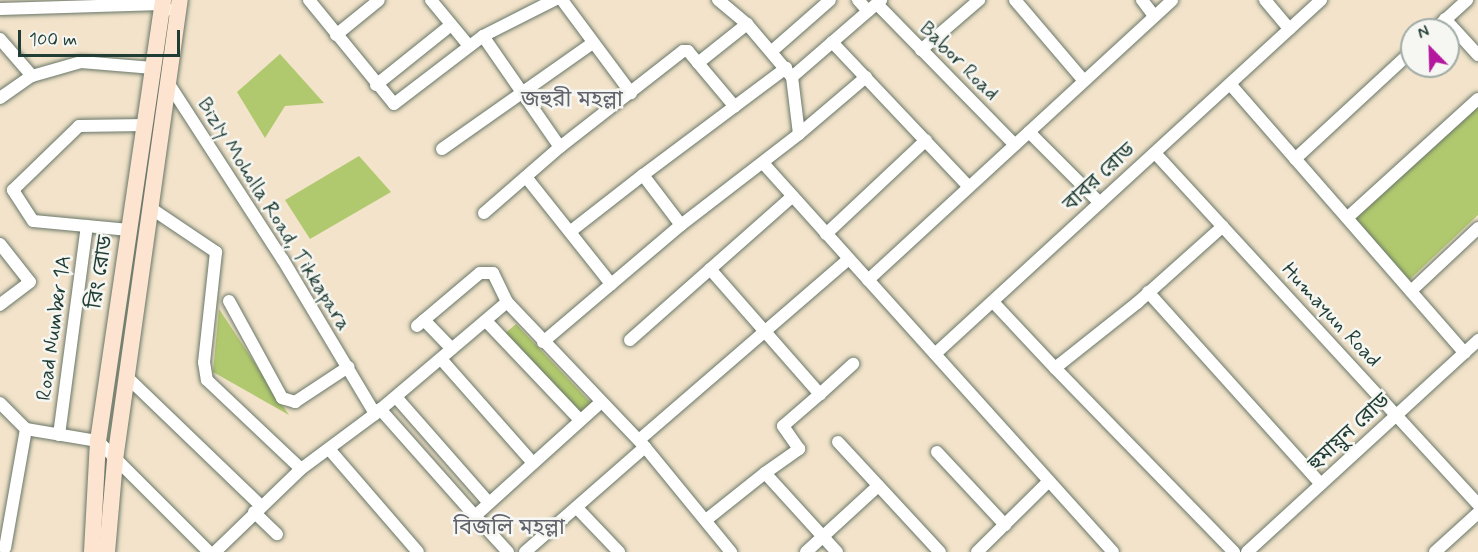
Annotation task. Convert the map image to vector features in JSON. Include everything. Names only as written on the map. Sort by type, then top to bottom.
[{"type":"main road","name":"রিং রোড","points":[[107,552],[115,460],[180,0]]},
{"type":"main road","name":"রিং রোড","points":[[92,552],[98,441],[163,2]]},
{"type":"street","points":[[309,0],[376,85],[394,104],[483,36],[554,0]]},
{"type":"street","points":[[336,35],[379,0]]},
{"type":"street","points":[[431,0],[469,46]]},
{"type":"street","points":[[562,0],[631,93]]},
{"type":"street","points":[[772,51],[830,0]]},
{"type":"street","points":[[858,0],[875,5]]},
{"type":"street","points":[[921,51],[979,0]]},
{"type":"street","points":[[1015,0],[1084,81]]},
{"type":"street","points":[[1142,0],[1154,16]]},
{"type":"street","points":[[868,280],[1172,0]]},
{"type":"street","points":[[1264,0],[1289,29]]},
{"type":"street","name":"বাবর রোড","points":[[935,354],[1321,0]]},
{"type":"street","points":[[1447,18],[1467,0]]},
{"type":"street","points":[[3,5],[163,2],[177,20]]},
{"type":"street","points":[[723,2],[747,24],[789,73],[799,134]]},
{"type":"street","points":[[571,231],[735,107],[789,73],[832,42],[875,5]]},
{"type":"street","name":"Babor Road","points":[[875,5],[1015,145]]},
{"type":"street","points":[[698,63],[747,24]]},
{"type":"street","points":[[376,85],[452,25]]},
{"type":"street","points":[[483,36],[560,147]]},
{"type":"street","points":[[1460,36],[1478,55]]},
{"type":"street","points":[[0,39],[32,76]]},
{"type":"street","points":[[832,42],[969,187]]},
{"type":"street","points":[[442,149],[514,97],[523,95],[593,43]]},
{"type":"street","points":[[484,213],[560,147],[682,51],[688,51],[735,107]]},
{"type":"street","points":[[0,98],[32,76],[81,62],[153,68]]},
{"type":"street","points":[[1295,159],[1400,62]]},
{"type":"street","points":[[543,342],[681,225],[763,163],[866,77]]},
{"type":"street","name":"Bizly Moholla Road, Tikkapara","points":[[167,81],[377,412],[508,552]]},
{"type":"street","points":[[1230,84],[1465,352]]},
{"type":"street","points":[[1347,218],[1478,99]]},
{"type":"street","points":[[129,230],[33,221],[13,190],[80,126],[145,125]]},
{"type":"street","points":[[1029,132],[1101,203]]},
{"type":"street","points":[[826,234],[926,140]]},
{"type":"street","name":"Humayun Road","points":[[1155,153],[1478,504]]},
{"type":"street","points":[[763,163],[1113,552]]},
{"type":"street","points":[[643,175],[681,225]]},
{"type":"street","points":[[526,177],[571,231],[610,284]]},
{"type":"street","points":[[630,340],[793,196]]},
{"type":"street","points":[[149,207],[216,252],[204,362],[207,380],[301,469]]},
{"type":"street","name":"Road Number 1A","points":[[59,435],[87,226]]},
{"type":"street","points":[[1055,368],[1149,292],[1223,226]]},
{"type":"street","points":[[1411,291],[1478,228]]},
{"type":"street","points":[[0,244],[30,282],[0,305]]},
{"type":"street","points":[[525,552],[577,508],[689,394],[849,259]]},
{"type":"street","points":[[710,269],[820,394]]},
{"type":"street","points":[[452,349],[421,323],[480,273],[493,273],[507,302],[642,444],[731,552]]},
{"type":"street","points":[[1149,292],[1321,484]]},
{"type":"street","points":[[229,300],[282,398],[295,402],[348,367]]},
{"type":"street","points":[[215,552],[257,508],[301,469],[396,397],[507,302]]},
{"type":"street","points":[[993,302],[1234,552]]},
{"type":"street","points":[[486,321],[580,420]]},
{"type":"street","name":"হুমায়ুন রোড","points":[[1247,552],[1478,340]]},
{"type":"street","points":[[441,358],[533,463]]},
{"type":"street","points":[[706,520],[799,449],[783,426],[853,364]]},
{"type":"street","points":[[128,378],[257,508],[277,534]]},
{"type":"street","points":[[396,397],[489,503]]},
{"type":"street","points":[[475,516],[601,402]]},
{"type":"street","points":[[0,403],[26,429],[98,441],[209,552]]},
{"type":"street","name":"Road Number 1A","points":[[5,547],[26,429]]},
{"type":"street","points":[[838,442],[940,552]]},
{"type":"street","points":[[329,448],[418,552]]},
{"type":"street","points":[[937,452],[1005,525]]},
{"type":"street","points":[[765,473],[837,552]]},
{"type":"street","points":[[977,552],[1049,481]]},
{"type":"street","points":[[806,552],[878,486]]},
{"type":"street","points":[[577,508],[619,552]]},
{"type":"street","points":[[1435,552],[1478,513]]},
{"type":"green space","points":[[280,54],[324,103],[285,106],[265,138],[237,92]]},
{"type":"green space","points":[[1478,107],[1478,215],[1407,282],[1351,222]]},
{"type":"green space","points":[[359,156],[391,192],[310,239],[285,200]]},
{"type":"green space","points":[[219,309],[289,415],[213,372]]},
{"type":"green space","points":[[516,324],[591,403],[578,414],[503,335]]},
{"type":"district","name":"জহুরী মহল্লা","points":[[572,101]]},
{"type":"district","name":"বিজলি মহল্লা","points":[[509,529]]}]
